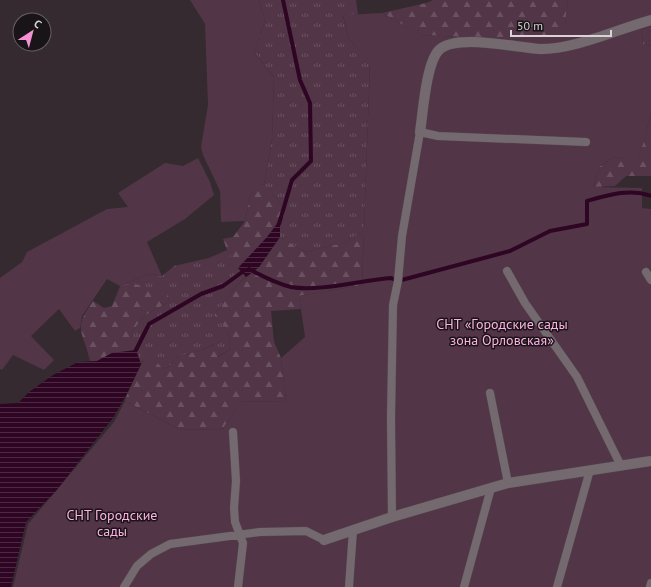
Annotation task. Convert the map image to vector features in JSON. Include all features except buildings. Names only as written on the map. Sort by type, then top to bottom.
[{"type":"street","points":[[420,132],[427,79],[435,54],[441,48],[449,45],[479,41],[541,49],[563,46],[651,20]]},
{"type":"street","points":[[324,540],[392,517],[508,483],[651,461]]},
{"type":"lane","points":[[392,517],[391,417],[393,304],[398,281],[402,236],[420,132],[438,136],[586,142]]},
{"type":"lane","points":[[507,272],[525,303],[577,377],[621,466]]},
{"type":"lane","points":[[646,272],[651,280]]},
{"type":"lane","points":[[490,393],[508,483]]},
{"type":"lane","points":[[233,432],[236,481],[234,508],[235,522],[239,536],[243,543],[238,587]]},
{"type":"lane","points":[[557,587],[590,470]]},
{"type":"lane","points":[[464,587],[491,488]]},
{"type":"lane","points":[[349,587],[353,530]]},
{"type":"lane","points":[[124,587],[137,566],[151,554],[170,544],[260,532],[306,531],[324,540]]},
{"type":"lane","points":[[650,587],[651,583]]},
{"type":"green space","points":[[190,0],[258,0],[265,20],[254,52],[274,77],[272,140],[264,184],[255,187],[250,197],[245,221],[221,222],[220,191],[203,155],[201,147],[208,105],[205,24]]},
{"type":"green space","points":[[258,0],[356,0],[358,14],[343,16],[349,39],[370,61],[364,231],[343,243],[305,252],[276,235],[283,206],[264,184],[272,140],[274,77],[254,52],[265,20]]},
{"type":"green space","points":[[433,0],[568,0],[564,40],[523,40],[420,35],[382,13]]},
{"type":"green space","name":"СНТ «Городские сады зона Орловская»","points":[[568,0],[651,0],[651,26],[641,30],[643,44],[651,46],[651,115],[638,161],[614,157],[600,166],[593,187],[642,188],[642,208],[651,209],[651,587],[13,587],[28,524],[114,422],[125,401],[179,429],[222,430],[234,412],[235,402],[286,401],[281,358],[305,337],[299,296],[362,285],[370,62],[349,39],[343,15],[382,13],[421,35],[523,40],[563,40]]},
{"type":"green space","points":[[651,26],[651,46],[643,44],[641,30]]},
{"type":"green space","points":[[651,115],[651,176],[626,176],[615,186],[593,187],[600,166],[614,157],[638,160]]},
{"type":"green space","points":[[198,158],[210,182],[214,195],[185,219],[147,242],[162,276],[148,274],[120,286],[107,279],[82,316],[80,328],[75,331],[59,309],[31,336],[54,360],[44,370],[13,355],[2,370],[0,369],[0,278],[22,262],[27,252],[107,209],[128,207],[118,193],[165,163],[183,166]]},
{"type":"green space","points":[[264,184],[283,206],[271,232],[238,268],[227,250],[223,239],[233,237],[245,221],[250,197],[255,186]]},
{"type":"green space","points":[[364,231],[362,285],[299,296],[301,309],[271,311],[274,342],[281,358],[286,401],[236,402],[234,412],[222,430],[179,429],[125,401],[145,357],[152,357],[163,369],[170,366],[177,357],[215,344],[218,357],[230,349],[228,330],[214,315],[238,284],[259,267],[280,237],[305,252],[343,243]]},
{"type":"green space","points":[[227,250],[246,277],[238,284],[214,315],[228,329],[230,349],[217,357],[214,344],[201,350],[177,357],[170,366],[163,369],[145,357],[141,364],[136,350],[130,351],[130,334],[145,315],[169,302],[168,292],[120,286],[148,274],[162,276],[174,266],[209,258]]},
{"type":"green space","points":[[135,284],[168,292],[169,302],[145,315],[130,334],[130,351],[112,353],[97,361],[90,361],[81,330],[83,318],[87,311],[93,301],[104,308],[112,306],[120,286]]},
{"type":"shaded area","points":[[280,220],[280,237],[259,267],[246,277],[238,268],[267,237]]},
{"type":"shaded area","points":[[136,350],[141,364],[127,394],[113,418],[56,491],[26,522],[11,587],[0,587],[0,404],[18,403],[29,392],[53,375],[78,362],[97,361],[112,353]]},
{"type":"waterway","points":[[279,224],[292,180],[311,161],[310,103],[300,80],[283,0]]},
{"type":"waterway","points":[[249,269],[264,277],[291,287],[302,288],[327,287],[391,278],[398,281],[510,251],[550,231],[587,224],[587,201],[627,192],[651,196]]},
{"type":"waterway","points":[[136,350],[149,324],[201,294],[223,286],[245,270]]},
{"type":"park label","name":"СНТ Городские сады","points":[[112,524]]}]
